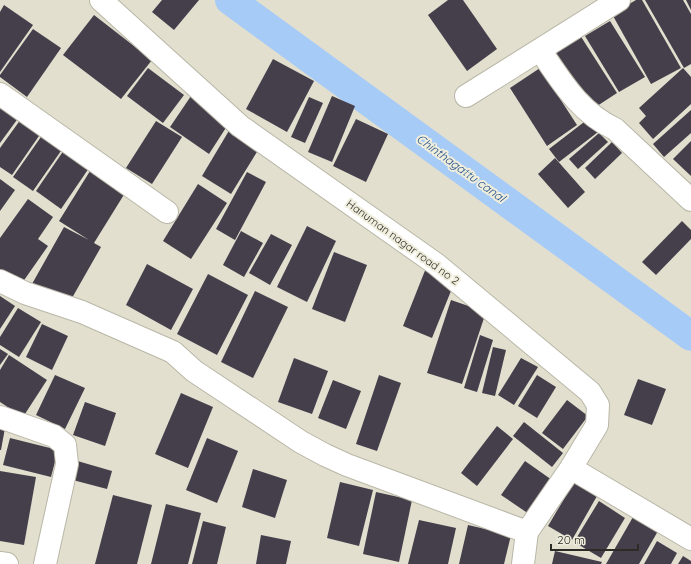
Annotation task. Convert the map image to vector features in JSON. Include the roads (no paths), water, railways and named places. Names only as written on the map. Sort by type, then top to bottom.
[{"type":"street","name":"Hanuman nagar road no 2","points":[[101,0],[240,126],[436,264],[590,392],[598,405],[597,425],[571,468],[527,532],[523,564]]},
{"type":"street","points":[[466,96],[619,0]]},
{"type":"street","points":[[540,50],[576,100],[587,112],[601,123],[615,129],[691,200]]},
{"type":"street","points":[[0,94],[167,212]]},
{"type":"street","points":[[0,281],[25,293],[82,312],[173,352],[194,371],[301,442],[325,455],[347,465],[527,532]]},
{"type":"street","points":[[0,417],[54,436],[65,445],[67,464],[45,564]]},
{"type":"street","points":[[571,468],[691,539]]},
{"type":"street","points":[[0,562],[7,564]]},
{"type":"waterway","name":"Chinthagattu canal","points":[[230,0],[691,336]]}]
